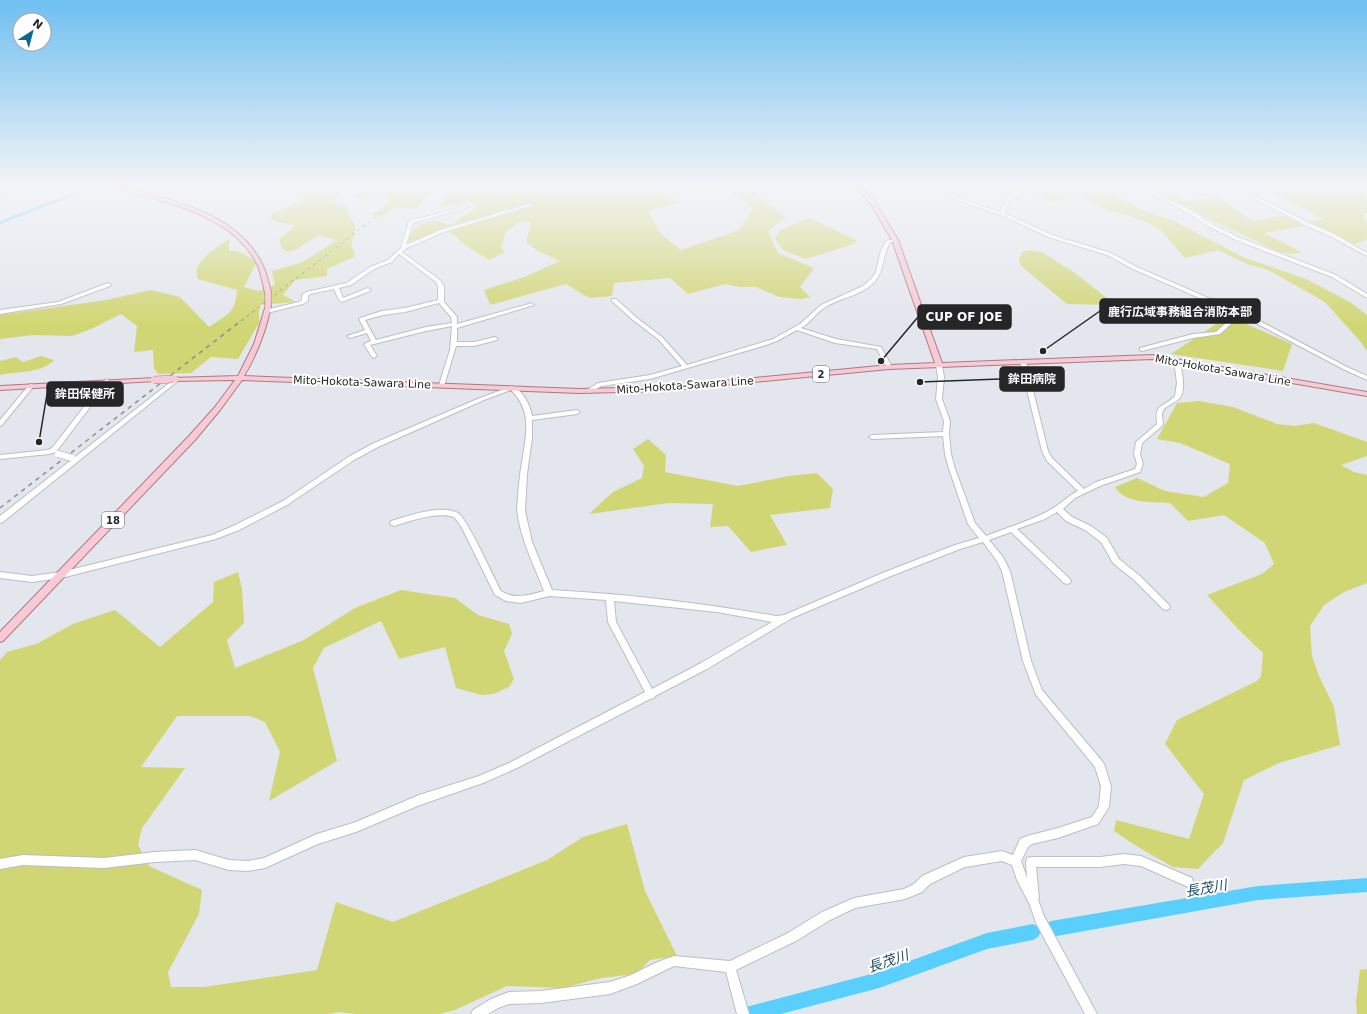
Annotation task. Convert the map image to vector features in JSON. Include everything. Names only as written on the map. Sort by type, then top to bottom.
[{"type":"main road","points":[[233,231],[245,242],[260,263],[268,293],[268,309],[265,324],[256,350],[240,378]]},
{"type":"main road","points":[[890,231],[895,240],[939,365]]},
{"type":"main road","name":"Mito-Hokota-Sawara Line","points":[[0,388],[107,381],[240,378],[588,391],[662,389],[889,368],[1147,357],[1367,394]]},
{"type":"main road","name":"18","points":[[0,638],[197,433],[220,406],[240,378]]},
{"type":"street","points":[[403,248],[408,231]]},
{"type":"street","points":[[268,309],[301,303],[305,301],[305,295],[308,293],[353,282],[372,268],[390,261],[403,248],[441,231]]},
{"type":"street","points":[[1041,231],[1050,236],[1105,253],[1252,319],[1344,368],[1367,378]]},
{"type":"street","points":[[1223,231],[1238,239],[1334,276],[1367,296]]},
{"type":"street","points":[[1323,231],[1367,255]]},
{"type":"street","points":[[588,391],[600,384],[637,380],[775,340],[808,321],[822,306],[864,287],[873,280],[878,272],[883,250],[888,241],[895,240]]},
{"type":"street","points":[[398,252],[438,280],[441,286],[441,301],[454,318],[454,344],[442,386]]},
{"type":"street","points":[[0,312],[59,303],[108,285]]},
{"type":"street","points":[[336,287],[342,300],[368,290]]},
{"type":"street","points":[[614,300],[635,319],[660,338],[686,367]]},
{"type":"street","points":[[374,342],[362,319],[382,313],[405,310],[441,301]]},
{"type":"street","points":[[374,356],[367,344],[426,329],[454,326],[531,305]]},
{"type":"street","points":[[1142,349],[1193,336],[1218,333],[1229,323],[1230,310]]},
{"type":"street","points":[[796,328],[835,341],[880,348],[889,368]]},
{"type":"street","points":[[350,336],[369,331]]},
{"type":"street","points":[[454,344],[474,344],[495,339]]},
{"type":"street","points":[[1023,362],[1045,451],[1049,459],[1083,492]]},
{"type":"street","points":[[0,864],[22,860],[111,862],[155,857],[195,855],[229,865],[248,866],[265,863],[317,839],[356,827],[419,800],[480,780],[651,695],[789,616],[958,546],[985,539],[1042,517],[1058,509],[1073,496],[1098,484],[1138,470],[1140,464],[1137,454],[1139,442],[1160,425],[1159,413],[1166,404],[1176,399],[1179,394],[1180,387],[1177,362]]},
{"type":"street","points":[[939,365],[941,377],[939,399],[947,421],[946,434],[948,454],[966,511],[972,524],[1000,559],[1006,571],[1027,661],[1039,692],[1099,764],[1106,786],[1104,807],[1095,821],[1058,833],[1030,839],[1024,843],[1016,861],[1040,919],[1091,1014]]},
{"type":"street","points":[[0,520],[175,379]]},
{"type":"street","points":[[55,453],[56,448],[107,381]]},
{"type":"street","points":[[0,424],[31,386]]},
{"type":"street","points":[[0,575],[32,579],[61,575],[203,540],[236,528],[284,503],[352,458],[383,441],[482,399],[512,388],[525,402],[529,418],[530,436],[525,461],[520,509],[536,560],[549,593]]},
{"type":"street","points":[[529,418],[576,412]]},
{"type":"street","points":[[872,437],[946,434]]},
{"type":"street","points":[[0,457],[55,453],[74,459]]},
{"type":"street","points":[[1058,509],[1069,519],[1082,525],[1104,540],[1116,561],[1137,578],[1166,607]]},
{"type":"street","points":[[394,522],[425,515],[446,513],[456,515],[464,525],[498,593],[506,598],[521,600],[549,593],[717,609],[776,619],[789,616]]},
{"type":"street","points":[[1012,529],[1067,581]]},
{"type":"street","points":[[610,599],[612,622],[651,695]]},
{"type":"street","points":[[477,1014],[495,1003],[509,998],[541,997],[610,988],[633,980],[658,967],[674,961],[730,967],[792,937],[826,916],[854,903],[905,894],[918,888],[926,880],[964,862],[1002,856],[1016,861]]},
{"type":"street","points":[[1034,903],[1031,862],[1100,862],[1130,859],[1146,863],[1188,882]]},
{"type":"street","points":[[730,967],[742,1011]]},
{"type":"green space","points":[[288,231],[355,231],[351,246],[355,253],[354,257],[327,269],[327,276],[295,280],[283,295],[296,302],[259,305],[259,323],[238,359],[211,357],[191,373],[159,374],[154,369],[153,350],[134,352],[137,326],[121,314],[91,329],[72,336],[33,335],[0,339],[0,315],[106,300],[151,290],[180,297],[209,327],[229,313],[234,304],[237,290],[198,279],[197,270],[206,256],[229,239],[229,251],[244,254],[256,263],[244,287],[259,291],[275,285],[272,271],[303,262],[337,240],[319,235],[297,249],[288,252],[282,249],[279,239]]},
{"type":"green space","points":[[441,231],[408,242],[409,236],[412,232]]},
{"type":"green space","points":[[443,231],[507,231],[501,248],[505,252],[489,260],[465,245],[453,234]]},
{"type":"green space","points":[[529,231],[659,231],[681,250],[735,231],[768,231],[778,253],[814,268],[800,287],[810,297],[801,299],[779,297],[756,287],[739,287],[725,284],[688,294],[670,278],[614,283],[612,296],[589,298],[566,284],[490,305],[484,290],[524,277],[560,261],[538,251],[526,242]]},
{"type":"green space","points":[[779,231],[837,231],[856,240],[854,244],[806,259],[783,250],[775,239]]},
{"type":"green space","points":[[1162,231],[1194,231],[1245,258],[1306,279],[1350,302],[1367,315],[1367,351],[1325,302],[1268,270],[1247,264],[1218,250],[1185,258]]},
{"type":"green space","points":[[1235,231],[1273,231],[1264,233],[1301,252],[1291,254],[1277,251]]},
{"type":"green space","points":[[1329,231],[1367,231],[1367,239],[1355,244]]},
{"type":"green space","points":[[1029,250],[1042,252],[1075,273],[1108,299],[1161,303],[1124,310],[1117,305],[1067,304],[1020,265],[1019,260],[1022,252]]},
{"type":"green space","points":[[1228,316],[1292,344],[1283,371],[1171,354]]},
{"type":"green space","points":[[41,356],[54,360],[36,370],[0,375],[0,361],[16,357],[23,362]]},
{"type":"green space","points":[[1199,401],[1233,407],[1277,424],[1295,426],[1314,423],[1367,442],[1367,456],[1341,465],[1354,472],[1367,475],[1367,583],[1344,592],[1324,605],[1310,626],[1312,656],[1319,676],[1334,707],[1340,745],[1279,763],[1244,780],[1223,843],[1198,869],[1173,867],[1114,831],[1116,820],[1189,839],[1204,794],[1165,744],[1177,720],[1257,681],[1261,676],[1263,653],[1238,629],[1207,595],[1262,574],[1274,564],[1265,543],[1224,515],[1188,521],[1170,503],[1140,501],[1125,497],[1115,487],[1137,478],[1165,491],[1204,497],[1228,483],[1230,464],[1180,443],[1157,439],[1177,403]]},
{"type":"green space","points":[[648,439],[666,455],[665,472],[738,486],[789,476],[817,473],[833,489],[830,508],[770,515],[787,545],[751,552],[728,526],[710,527],[713,504],[669,503],[589,514],[613,492],[642,478],[644,466],[633,449]]},
{"type":"green space","points":[[238,572],[242,589],[244,623],[227,640],[235,668],[304,640],[355,608],[401,590],[455,598],[478,615],[509,624],[512,634],[504,651],[514,679],[509,687],[493,694],[482,695],[456,688],[445,647],[399,659],[381,621],[324,648],[313,668],[337,761],[269,801],[280,752],[265,722],[250,716],[177,716],[141,767],[185,768],[142,828],[138,845],[149,866],[202,890],[199,914],[168,972],[171,987],[204,987],[317,970],[336,902],[393,922],[547,860],[583,837],[627,824],[645,891],[677,956],[650,960],[636,974],[601,978],[563,988],[507,986],[455,1010],[439,1014],[356,1014],[339,1012],[329,1014],[0,1014],[0,660],[7,652],[36,644],[73,624],[115,610],[160,647],[213,602],[214,582]]},
{"type":"green space","points":[[1367,969],[1367,1014],[1357,1014],[1356,1002],[1360,970]]},
{"type":"waterway","name":"長茂川","points":[[1051,929],[1258,893],[1367,885]]},
{"type":"waterway","name":"長茂川","points":[[750,1014],[879,980],[987,941],[1033,932]]},
{"type":"railway","points":[[241,321],[357,231]]},
{"type":"railway","points":[[0,508],[242,320]]},
{"type":"place","name":"鹿行広域事務組合消防本部","points":[[1043,351]]},
{"type":"place","name":"CUP OF JOE","points":[[881,361]]},
{"type":"place","name":"鉾田病院","points":[[920,382]]},
{"type":"place","name":"鉾田保健所","points":[[39,442]]}]
